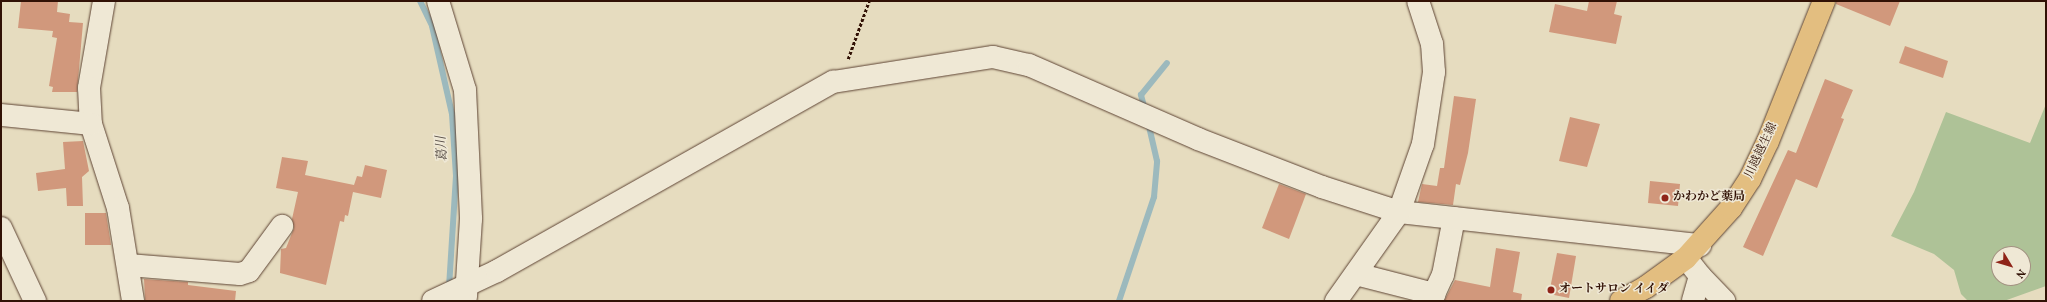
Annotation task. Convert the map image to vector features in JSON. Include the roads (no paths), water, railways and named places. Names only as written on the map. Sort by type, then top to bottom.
[{"type":"main road","name":"川越越生線","points":[[1621,301],[1646,287],[1693,251],[1750,179],[1824,1]]},
{"type":"street","points":[[104,1],[89,88],[91,124],[118,208],[128,265],[132,301]]},
{"type":"street","points":[[438,1],[465,90],[471,219],[466,293]]},
{"type":"street","points":[[1336,301],[1399,212],[1423,144],[1434,72],[1432,44],[1418,1]]},
{"type":"street","points":[[433,301],[466,293],[833,82],[993,58],[1029,65],[1198,139],[1330,190],[1399,212],[1454,218],[1693,251],[1700,276],[1724,301]]},
{"type":"street","points":[[1,115],[91,124]]},
{"type":"street","points":[[1356,274],[1434,294],[1443,275],[1454,218]]},
{"type":"street","points":[[128,265],[240,274],[249,271],[282,226]]},
{"type":"street","points":[[1,228],[35,301]]},
{"type":"street","points":[[1693,301],[1700,276]]},
{"type":"waterway","name":"葛川","points":[[420,1],[432,26],[452,114],[456,176],[449,288]]},
{"type":"waterway","points":[[1145,110],[1141,95],[1167,63]]},
{"type":"waterway","points":[[1119,301],[1154,197],[1157,161],[1148,123]]},
{"type":"place","name":"かわかど薬局","points":[[1665,198]]},
{"type":"place","name":"オートサロン イイダ","points":[[1551,290]]}]
